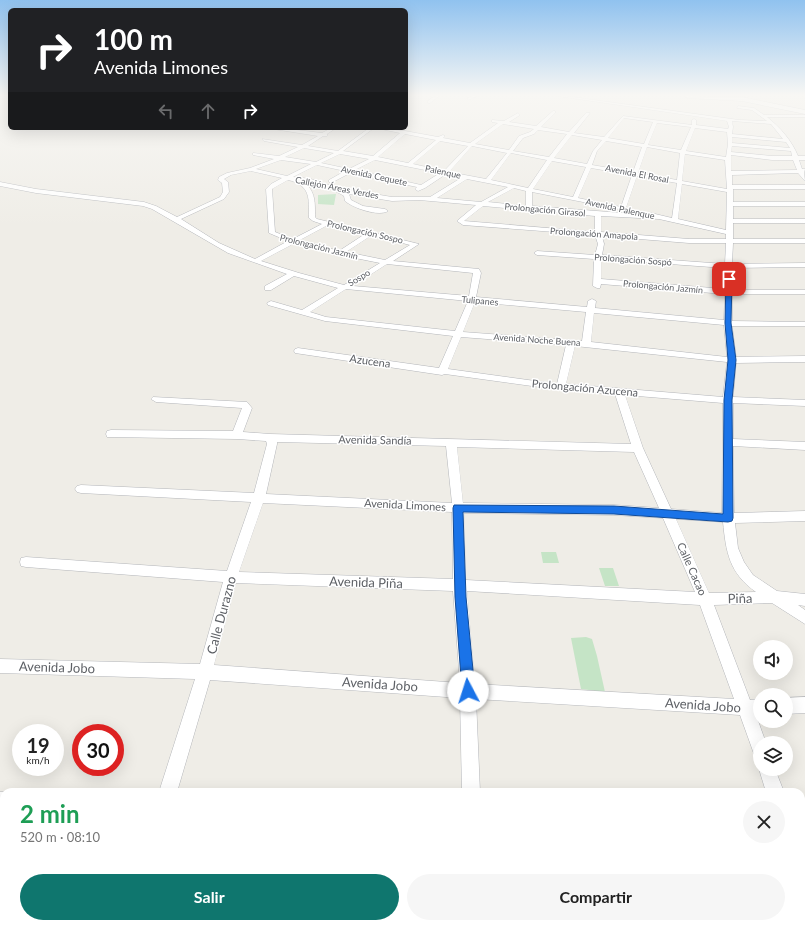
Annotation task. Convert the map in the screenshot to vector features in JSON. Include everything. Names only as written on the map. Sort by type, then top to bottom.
[{"type":"street","points":[[177,219],[222,198],[226,192],[225,182],[220,180],[221,178],[229,174],[253,170],[317,139]]},
{"type":"street","points":[[288,178],[318,164],[356,139]]},
{"type":"street","points":[[331,181],[374,158],[396,139]]},
{"type":"street","points":[[409,165],[438,139]]},
{"type":"street","name":"Avenida El Rosal","points":[[446,139],[679,182],[729,189],[805,187]]},
{"type":"street","points":[[402,199],[446,172],[472,144],[479,139]]},
{"type":"street","points":[[488,181],[520,139]]},
{"type":"street","points":[[529,209],[529,190],[566,139]]},
{"type":"street","points":[[575,199],[595,151],[605,139]]},
{"type":"street","points":[[607,139],[683,152],[729,156],[805,158]]},
{"type":"street","points":[[623,209],[649,139]]},
{"type":"street","points":[[675,220],[683,152],[688,139]]},
{"type":"street","points":[[730,139],[728,173],[730,266],[728,323],[732,360],[728,400],[728,518],[732,548],[738,565],[748,578],[805,618]]},
{"type":"street","points":[[776,139],[788,141],[805,179]]},
{"type":"street","name":"Palenque","points":[[264,140],[374,158],[512,187]]},
{"type":"street","points":[[730,144],[792,150]]},
{"type":"street","name":"Avenida Cequete","points":[[255,154],[318,164],[423,187]]},
{"type":"street","name":"Callejón Áreas Verdes","points":[[253,170],[297,180],[311,181],[337,190],[392,199],[431,199],[481,204]]},
{"type":"street","points":[[728,173],[802,171]]},
{"type":"street","points":[[431,199],[466,177]]},
{"type":"street","name":"Prolongación Jazmín","points":[[288,178],[273,185],[270,189],[272,233],[294,241],[340,253],[385,262],[476,271],[477,273],[472,300]]},
{"type":"street","points":[[374,184],[386,179]]},
{"type":"street","name":"Prolongación Sospo","points":[[297,180],[308,187],[311,193],[312,218],[315,220],[326,224],[416,244]]},
{"type":"street","name":"Tulipanes","points":[[0,184],[36,191],[144,204],[154,207],[177,219],[236,254],[294,273],[344,287],[738,324],[805,324]]},
{"type":"street","points":[[337,190],[347,195],[368,187]]},
{"type":"street","points":[[481,204],[512,187]]},
{"type":"street","name":"Avenida Palenque","points":[[512,187],[675,220],[729,236]]},
{"type":"street","points":[[347,195],[348,201],[355,206],[366,210],[385,211]]},
{"type":"street","name":"Prolongación Girasol","points":[[481,204],[529,209],[658,217]]},
{"type":"street","name":"Prolongación Amapola","points":[[481,204],[460,221],[463,224],[689,241],[729,236]]},
{"type":"street","points":[[729,204],[805,204]]},
{"type":"street","points":[[598,214],[598,234],[601,244],[598,257]]},
{"type":"street","points":[[729,221],[805,221]]},
{"type":"street","points":[[256,261],[326,224]]},
{"type":"street","points":[[340,253],[371,233]]},
{"type":"street","points":[[729,236],[805,241]]},
{"type":"street","name":"Sospo","points":[[302,313],[416,244]]},
{"type":"street","name":"Prolongación Sospó","points":[[537,252],[730,266],[805,265]]},
{"type":"street","name":"Prolongación Jazmín","points":[[598,257],[597,283],[728,292],[805,292]]},
{"type":"street","points":[[268,288],[294,273]]},
{"type":"street","points":[[442,372],[472,300]]},
{"type":"street","points":[[586,344],[592,301]]},
{"type":"street","name":"Avenida Noche Buena","points":[[271,302],[325,319],[458,334],[586,344],[732,360],[805,359]]},
{"type":"street","points":[[561,388],[571,343]]},
{"type":"street","name":"Azucena","points":[[298,351],[442,372]]},
{"type":"street","name":"Prolongación Azucena","points":[[442,372],[561,388],[728,400],[805,403]]},
{"type":"street","name":"Calle Cacao","points":[[619,392],[638,448],[666,514],[753,707]]},
{"type":"street","points":[[156,399],[244,404],[246,408],[237,435]]},
{"type":"street","name":"Avenida Sandía","points":[[111,434],[237,435],[270,438],[638,448]]},
{"type":"street","name":"Calle Durazno","points":[[169,788],[205,672],[231,577],[259,497],[272,444],[270,438]]},
{"type":"street","points":[[450,442],[458,508],[460,585],[468,691],[471,788]]},
{"type":"street","points":[[729,442],[805,446]]},
{"type":"street","name":"Avenida Limones","points":[[81,489],[458,508],[614,510],[728,518],[805,516]]},
{"type":"street","name":"Avenida Piña","points":[[26,562],[231,577],[460,585],[705,599]]},
{"type":"street","name":"Piña","points":[[705,599],[775,597],[805,600]]},
{"type":"street","name":"Avenida Jobo","points":[[0,666],[205,672],[468,691],[753,707]]},
{"type":"street","points":[[793,706],[805,705]]},
{"type":"street","points":[[769,776],[774,788]]},
{"type":"green space","points":[[336,194],[334,205],[318,204],[318,195]]},
{"type":"green space","points":[[541,552],[556,552],[559,563],[543,563]]},
{"type":"green space","points":[[599,568],[613,568],[619,586],[605,586]]},
{"type":"green space","points":[[586,637],[592,639],[605,692],[581,689],[571,638]]},
{"type":"route","points":[[468,691],[460,597],[458,508],[614,510],[728,518],[728,400],[732,360],[728,323],[729,279]]}]
